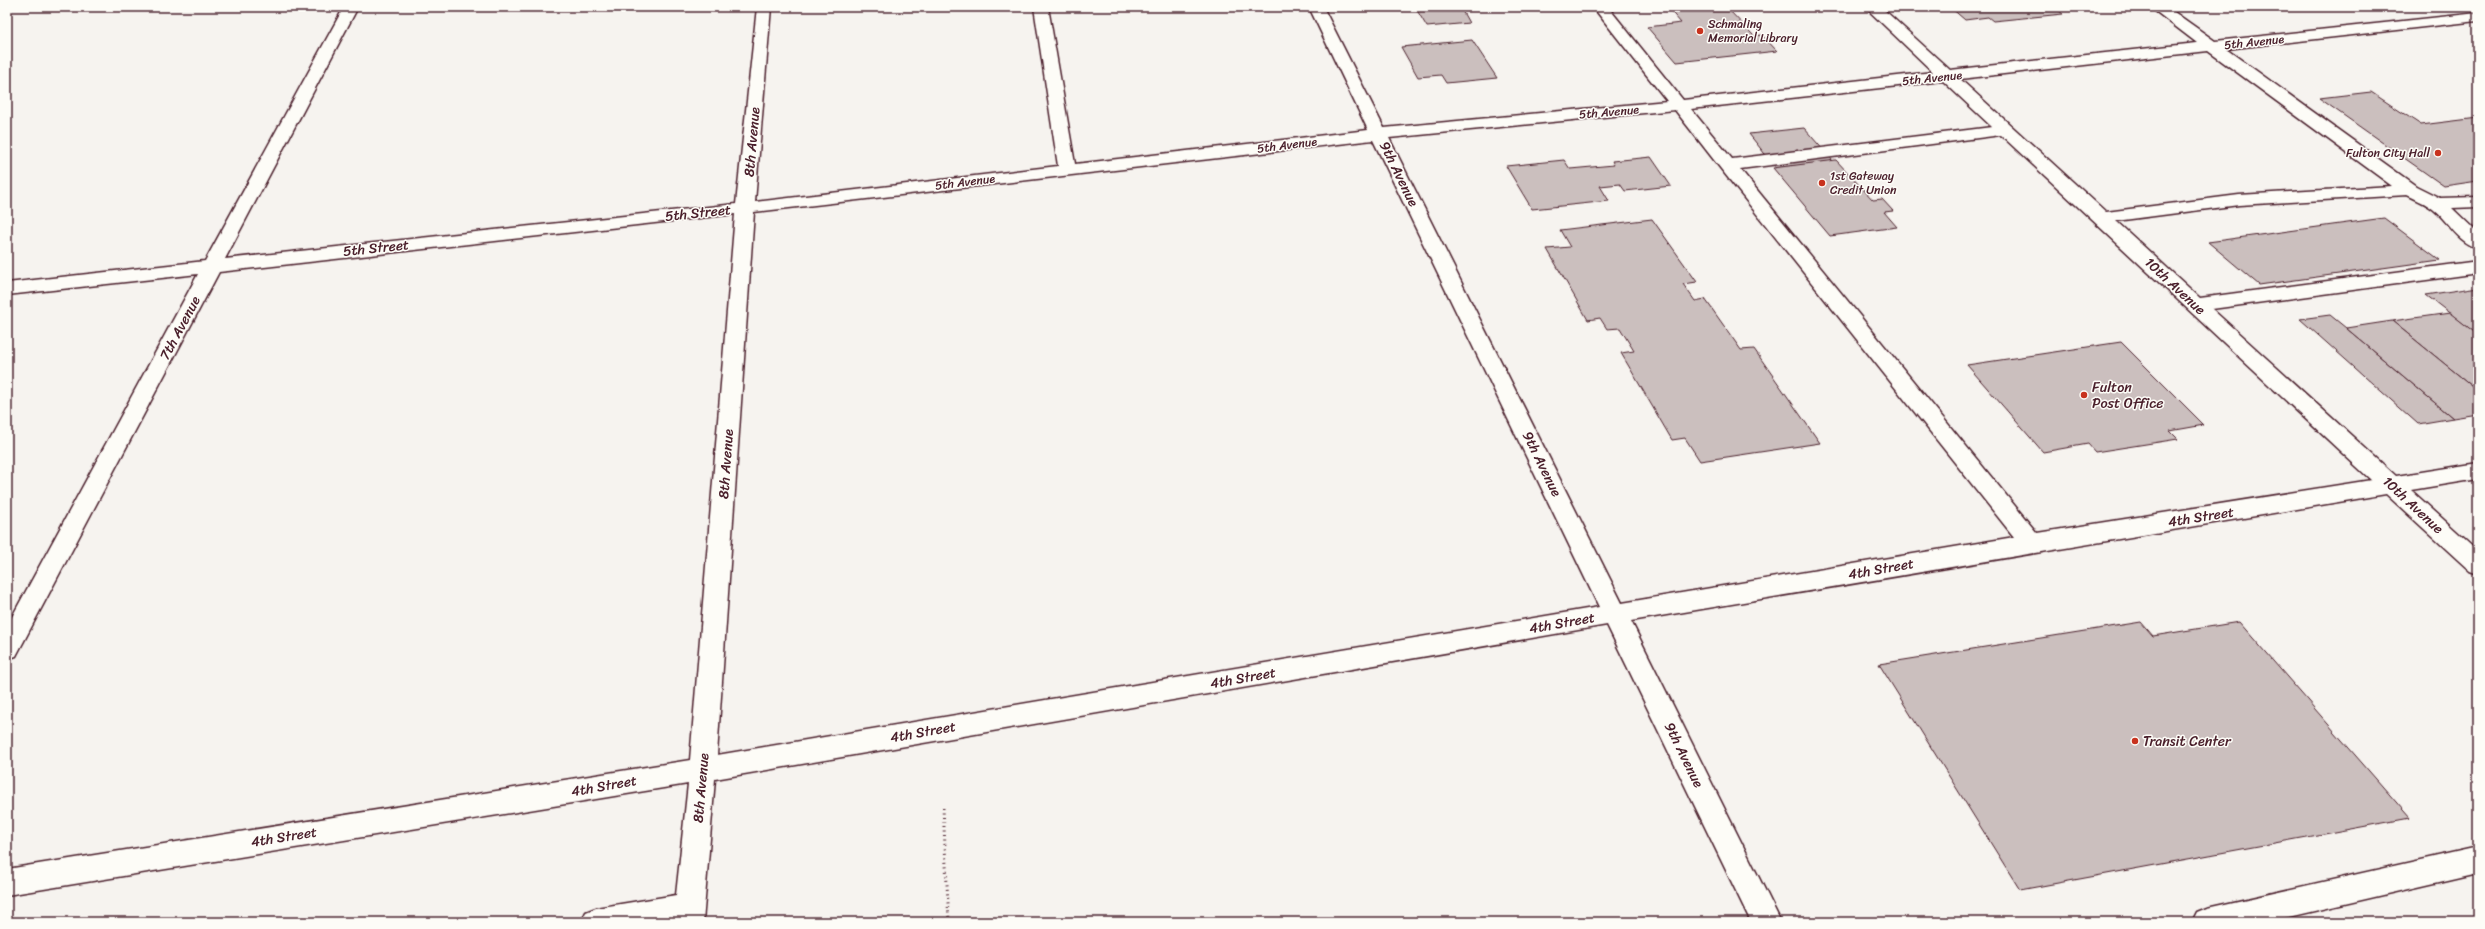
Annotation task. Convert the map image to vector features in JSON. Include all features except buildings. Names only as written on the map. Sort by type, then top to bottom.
[{"type":"street","name":"7th Avenue","points":[[7,649],[351,7]]},
{"type":"street","name":"8th Avenue","points":[[689,914],[703,769],[746,208],[764,7]]},
{"type":"street","points":[[1041,7],[1067,171]]},
{"type":"street","name":"9th Avenue","points":[[1316,7],[1766,922]]},
{"type":"street","points":[[1600,7],[2032,543]]},
{"type":"street","name":"10th Avenue","points":[[1872,7],[2478,565]]},
{"type":"street","points":[[2156,7],[2410,190],[2437,203],[2465,232],[2478,242]]},
{"type":"street","points":[[2455,7],[2476,19]]},
{"type":"street","name":"5th Avenue","points":[[746,208],[1379,134],[1679,105],[2476,19]]},
{"type":"street","points":[[1727,165],[2005,130]]},
{"type":"street","points":[[2101,218],[2239,200],[2302,194],[2410,190]]},
{"type":"street","points":[[2437,203],[2478,202]]},
{"type":"street","name":"5th Street","points":[[7,289],[746,208]]},
{"type":"street","points":[[2196,305],[2478,267]]},
{"type":"street","name":"4th Street","points":[[7,882],[703,769],[2032,543],[2478,471]]},
{"type":"street","points":[[2207,922],[2478,860]]},
{"type":"street","points":[[596,922],[689,914]]},
{"type":"path","points":[[943,808],[949,922]]},
{"type":"place","name":"Schmaling Memorial Library","points":[[1700,31]]},
{"type":"place","name":"Fulton City Hall","points":[[2438,153]]},
{"type":"place","name":"1st Gateway Credit Union","points":[[1822,183]]},
{"type":"place","name":"Fulton Post Office","points":[[2084,395]]},
{"type":"place","name":"Transit Center","points":[[2135,741]]}]
